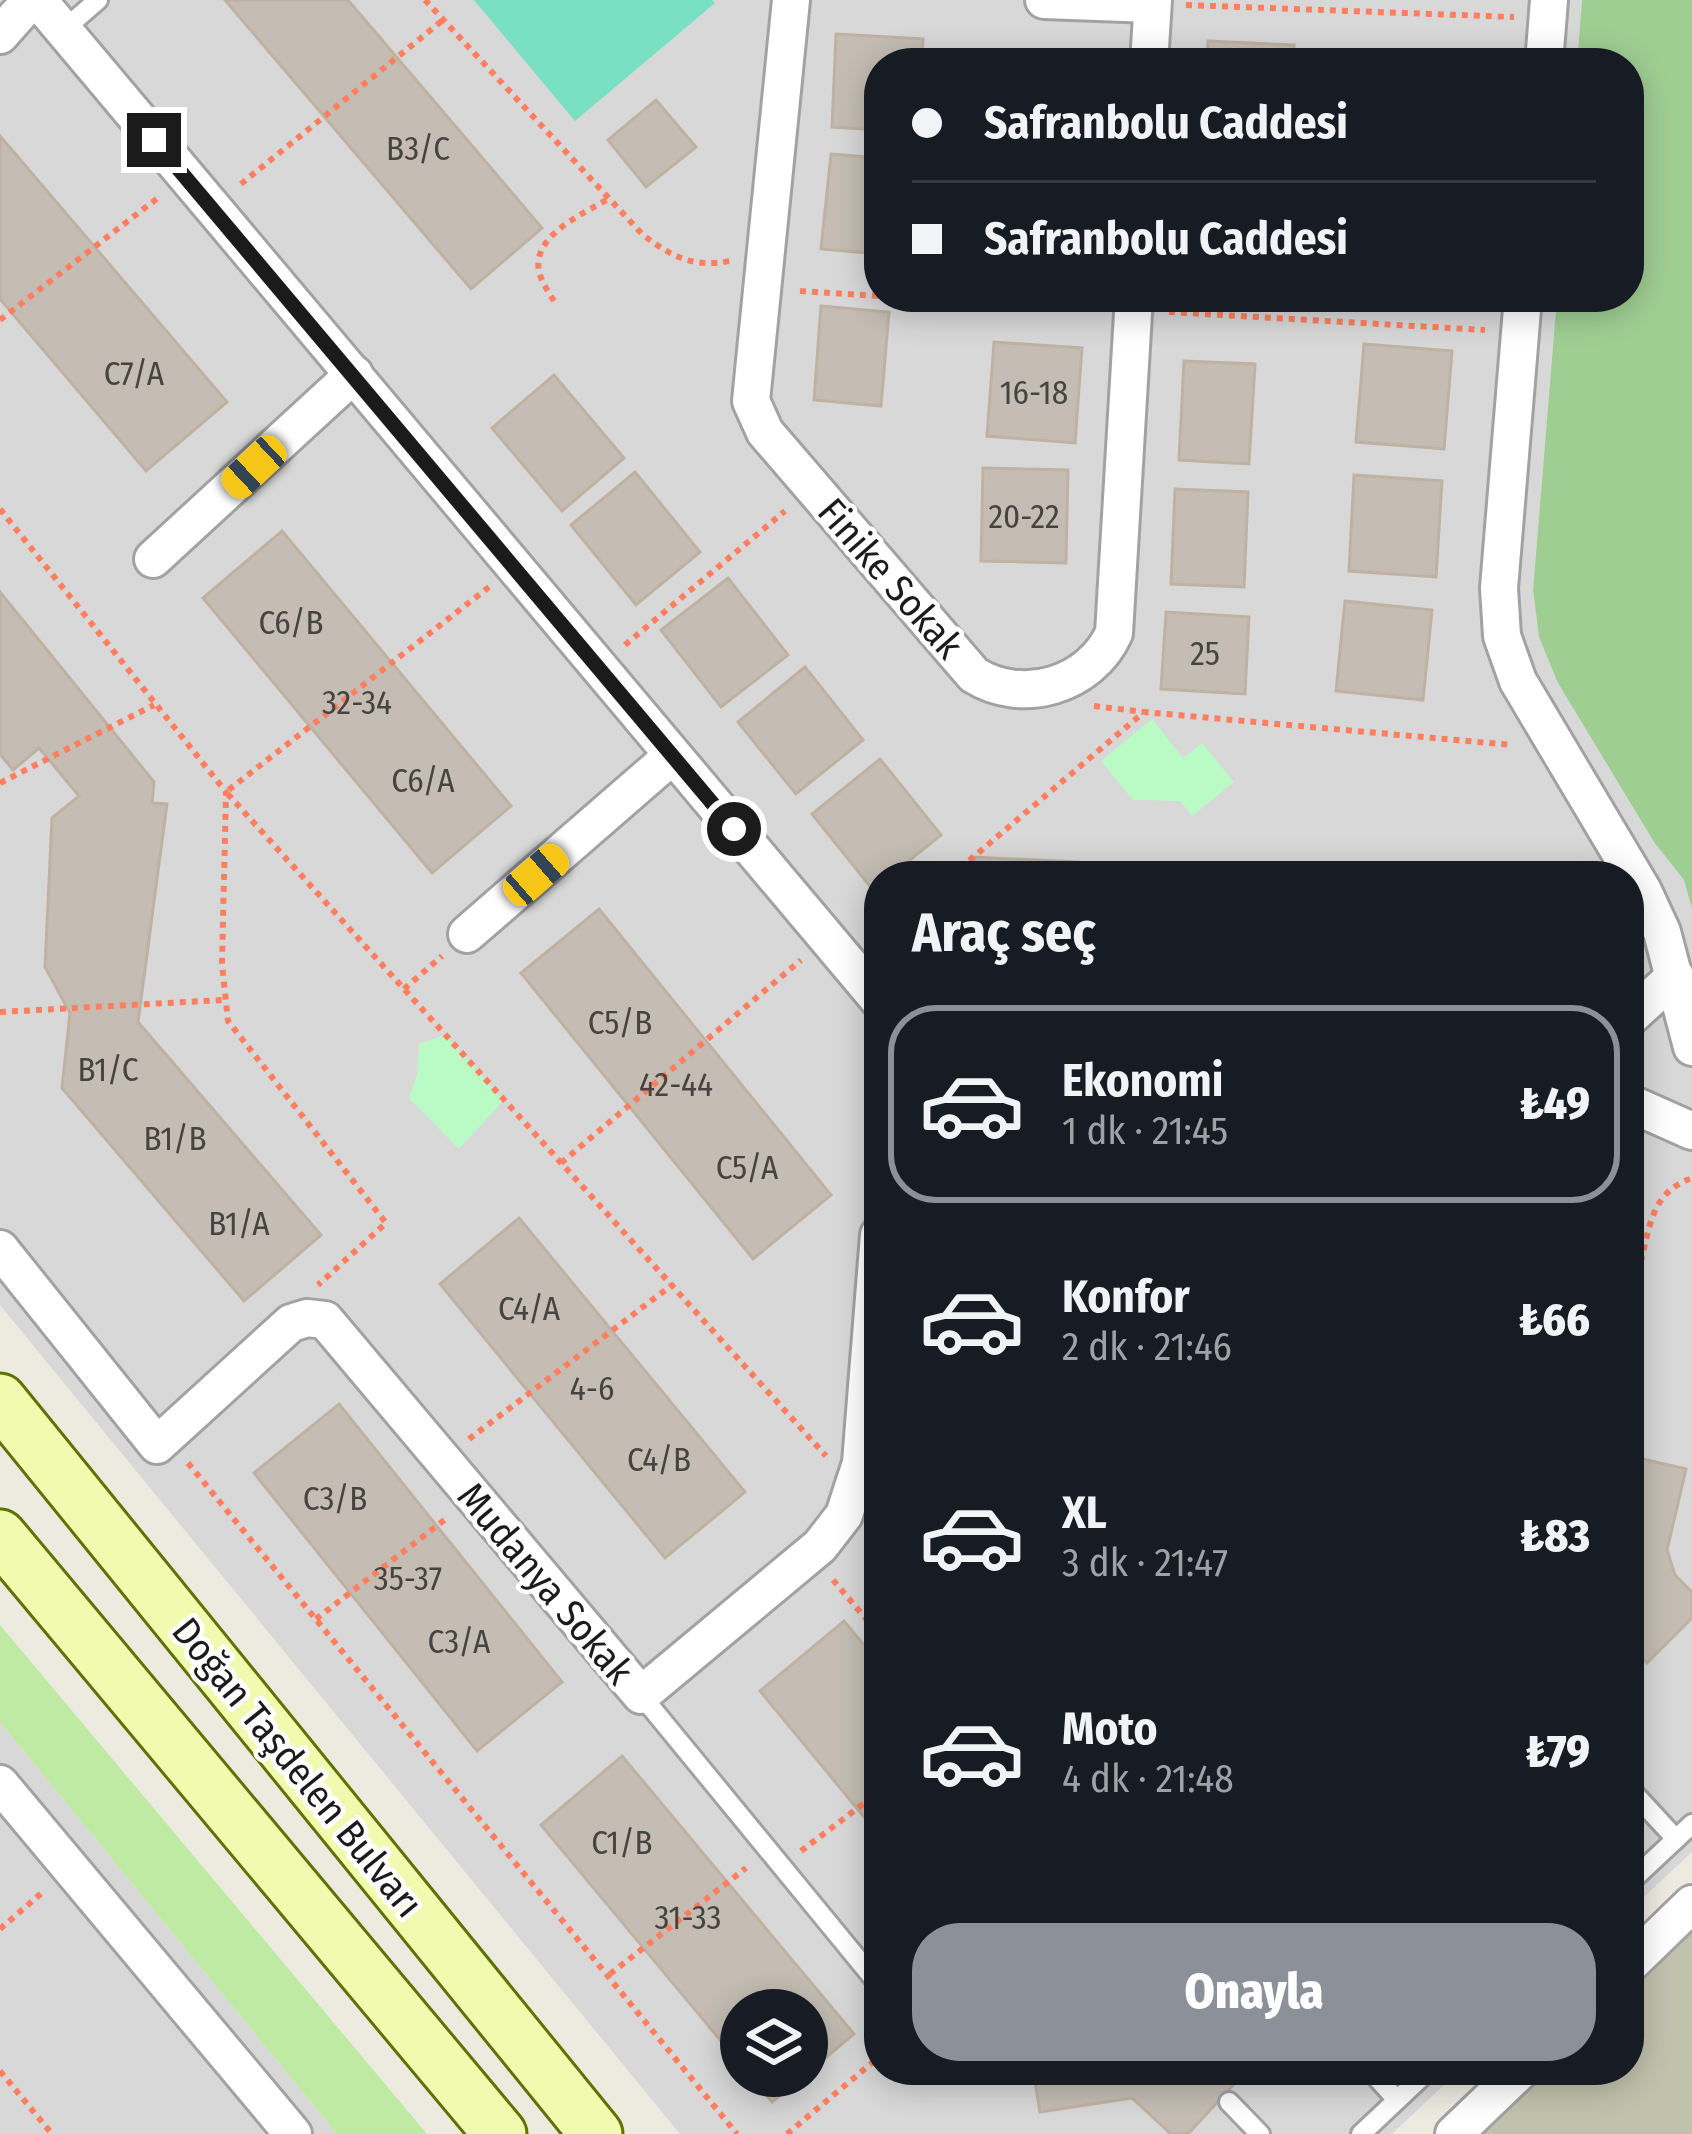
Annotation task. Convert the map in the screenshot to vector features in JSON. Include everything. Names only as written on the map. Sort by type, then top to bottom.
[{"type":"main road","name":"Doğan Taşdelen Bulvarı","points":[[0,1400],[596,2134]]},
{"type":"main road","name":"Doğan Taşdelen Bulvarı","points":[[1,1539],[500,2134]]},
{"type":"street","points":[[0,35],[34,0],[864,982]]},
{"type":"street","name":"Finike Sokak","points":[[791,0],[751,401],[765,432],[974,675],[1009,690],[1069,679],[1101,654],[1114,633],[1134,312]]},
{"type":"street","points":[[1044,0],[1152,2],[1150,48]]},
{"type":"street","points":[[1545,48],[1548,9]]},
{"type":"street","points":[[1522,314],[1499,588],[1502,636],[1518,682],[1625,861]]},
{"type":"street","points":[[153,559],[354,374]]},
{"type":"street","points":[[467,934],[672,756]]},
{"type":"street","points":[[1644,893],[1662,932],[1692,1047]]},
{"type":"street","points":[[1644,1004],[1675,976]]},
{"type":"street","points":[[1644,1109],[1692,1132]]},
{"type":"street","points":[[0,1250],[161,1441],[292,1324],[308,1318]]},
{"type":"street","name":"Mudanya Sokak","points":[[308,1318],[325,1320],[640,1696],[811,1554],[840,1523],[855,1489],[864,1436]]},
{"type":"street","points":[[0,1784],[293,2134]]},
{"type":"street","points":[[1644,1950],[1692,1904]]},
{"type":"street","points":[[1454,2134],[1505,2085]]},
{"type":"lane","points":[[61,32],[98,0]]},
{"type":"lane","points":[[640,1696],[864,1967]]},
{"type":"lane","points":[[1644,1804],[1676,1839]]},
{"type":"lane","points":[[1644,1869],[1692,1824]]},
{"type":"lane","points":[[1384,2085],[1397,2100]]},
{"type":"lane","points":[[1361,2134],[1413,2085]]},
{"type":"lane","points":[[1229,2102],[1260,2134]]},
{"type":"path","points":[[424,0],[608,199],[659,247],[694,264],[728,262],[864,293]]},
{"type":"path","points":[[1152,2],[1548,9]]},
{"type":"path","points":[[212,207],[443,20]]},
{"type":"path","points":[[0,320],[185,176]]},
{"type":"path","points":[[554,301],[538,271],[540,258],[556,230],[608,199]]},
{"type":"path","points":[[1444,312],[1522,314]]},
{"type":"path","points":[[599,666],[813,488]]},
{"type":"path","points":[[0,509],[226,793],[855,1489]]},
{"type":"path","points":[[226,793],[515,566]]},
{"type":"path","points":[[0,783],[154,705]]},
{"type":"path","points":[[969,861],[1144,712],[1558,749]]},
{"type":"path","points":[[226,793],[227,1021],[386,1223],[297,1304],[308,1318]]},
{"type":"path","points":[[404,989],[467,934]]},
{"type":"path","points":[[561,1163],[826,938]]},
{"type":"path","points":[[0,1012],[224,1000]]},
{"type":"path","points":[[1644,1250],[1654,1210],[1665,1192],[1692,1178]]},
{"type":"path","points":[[442,1459],[672,1286]]},
{"type":"path","points":[[161,1441],[316,1619],[736,2134]]},
{"type":"path","points":[[316,1619],[473,1497]]},
{"type":"path","points":[[811,1554],[864,1616]]},
{"type":"path","points":[[609,1975],[864,1802]]},
{"type":"path","points":[[0,1929],[70,1868]]},
{"type":"path","points":[[787,2134],[864,2070]]},
{"type":"path","points":[[0,2071],[52,2134]]},
{"type":"shaded area","points":[[0,0],[1582,0],[1578,48],[864,48],[864,312],[1556,312],[1533,590],[1539,637],[1559,683],[1654,842],[1684,880],[1692,909],[1692,1852],[1644,1897],[1644,861],[864,861],[864,2085],[1444,2085],[1392,2134],[680,2134],[0,1305]]},
{"type":"shaded area","points":[[0,1722],[337,2134],[0,2134]]},
{"type":"shaded area","points":[[1692,1916],[1692,2134],[1455,2134],[1509,2085],[1644,2085],[1644,1960]]},
{"type":"green space","points":[[474,0],[712,0],[715,3],[575,121]]},
{"type":"green space","points":[[1582,0],[1692,0],[1692,909],[1684,880],[1654,842],[1558,683],[1539,637],[1533,590],[1556,312],[1644,312],[1644,48],[1578,48]]},
{"type":"green space","points":[[1152,719],[1183,758],[1202,743],[1234,782],[1192,816],[1180,801],[1133,800],[1101,761]]},
{"type":"green space","points":[[445,1035],[504,1100],[459,1149],[409,1098],[417,1075],[419,1044]]},
{"type":"green space","points":[[0,1625],[427,2134],[337,2134],[0,1722]]},
{"type":"building","points":[[225,0],[348,0],[542,228],[471,289]]},
{"type":"building","points":[[836,34],[923,39],[923,48],[864,48],[864,129],[832,127]]},
{"type":"building","points":[[1208,41],[1294,45],[1294,48],[1208,48]]},
{"type":"building","points":[[656,100],[696,147],[646,187],[608,140]]},
{"type":"building","points":[[0,136],[227,402],[146,471],[0,299]]},
{"type":"building","points":[[831,154],[864,157],[864,253],[821,249]]},
{"type":"building","points":[[821,306],[889,312],[881,406],[814,400]]},
{"type":"building","points":[[994,342],[1082,348],[1075,443],[987,436]]},
{"type":"building","points":[[1364,344],[1452,351],[1444,449],[1356,442]]},
{"type":"building","points":[[1184,361],[1255,364],[1249,464],[1179,460]]},
{"type":"building","points":[[554,375],[624,458],[562,511],[492,428]]},
{"type":"building","points":[[983,468],[1068,470],[1066,563],[981,561]]},
{"type":"building","points":[[635,472],[700,552],[636,605],[571,525]]},
{"type":"building","points":[[1354,475],[1442,481],[1436,577],[1349,571]]},
{"type":"building","points":[[1175,489],[1248,492],[1244,587],[1171,584]]},
{"type":"building","points":[[282,531],[511,806],[432,873],[203,598]]},
{"type":"building","points":[[728,578],[788,655],[721,707],[661,630]]},
{"type":"building","points":[[0,592],[154,782],[152,803],[167,804],[138,1022],[321,1235],[244,1301],[62,1088],[70,1013],[45,967],[52,818],[79,796],[39,748],[13,770],[0,754]]},
{"type":"building","points":[[1345,601],[1432,610],[1423,700],[1336,691]]},
{"type":"building","points":[[1166,612],[1249,617],[1245,694],[1161,689]]},
{"type":"building","points":[[805,667],[863,740],[796,794],[738,722]]},
{"type":"building","points":[[880,759],[941,835],[909,861],[864,861],[864,879],[812,814]]},
{"type":"building","points":[[971,857],[1057,861],[971,861]]},
{"type":"building","points":[[599,909],[831,1195],[753,1259],[521,973]]},
{"type":"building","points":[[519,1218],[745,1492],[665,1558],[440,1284]]},
{"type":"building","points":[[339,1404],[562,1682],[477,1751],[254,1473]]},
{"type":"building","points":[[1644,1459],[1686,1469],[1667,1550],[1675,1575],[1692,1592],[1692,1618],[1647,1663]]},
{"type":"building","points":[[844,1621],[864,1645],[864,1817],[760,1691]]},
{"type":"building","points":[[622,1756],[816,1989],[720,1989],[720,2040],[541,1825]]},
{"type":"building","points":[[828,2003],[854,2034],[828,2056]]},
{"type":"building","points":[[1036,2085],[1233,2085],[1188,2134],[1171,2134],[1132,2098],[1040,2112]]},
{"type":"route","points":[[154,140],[734,829]]}]
